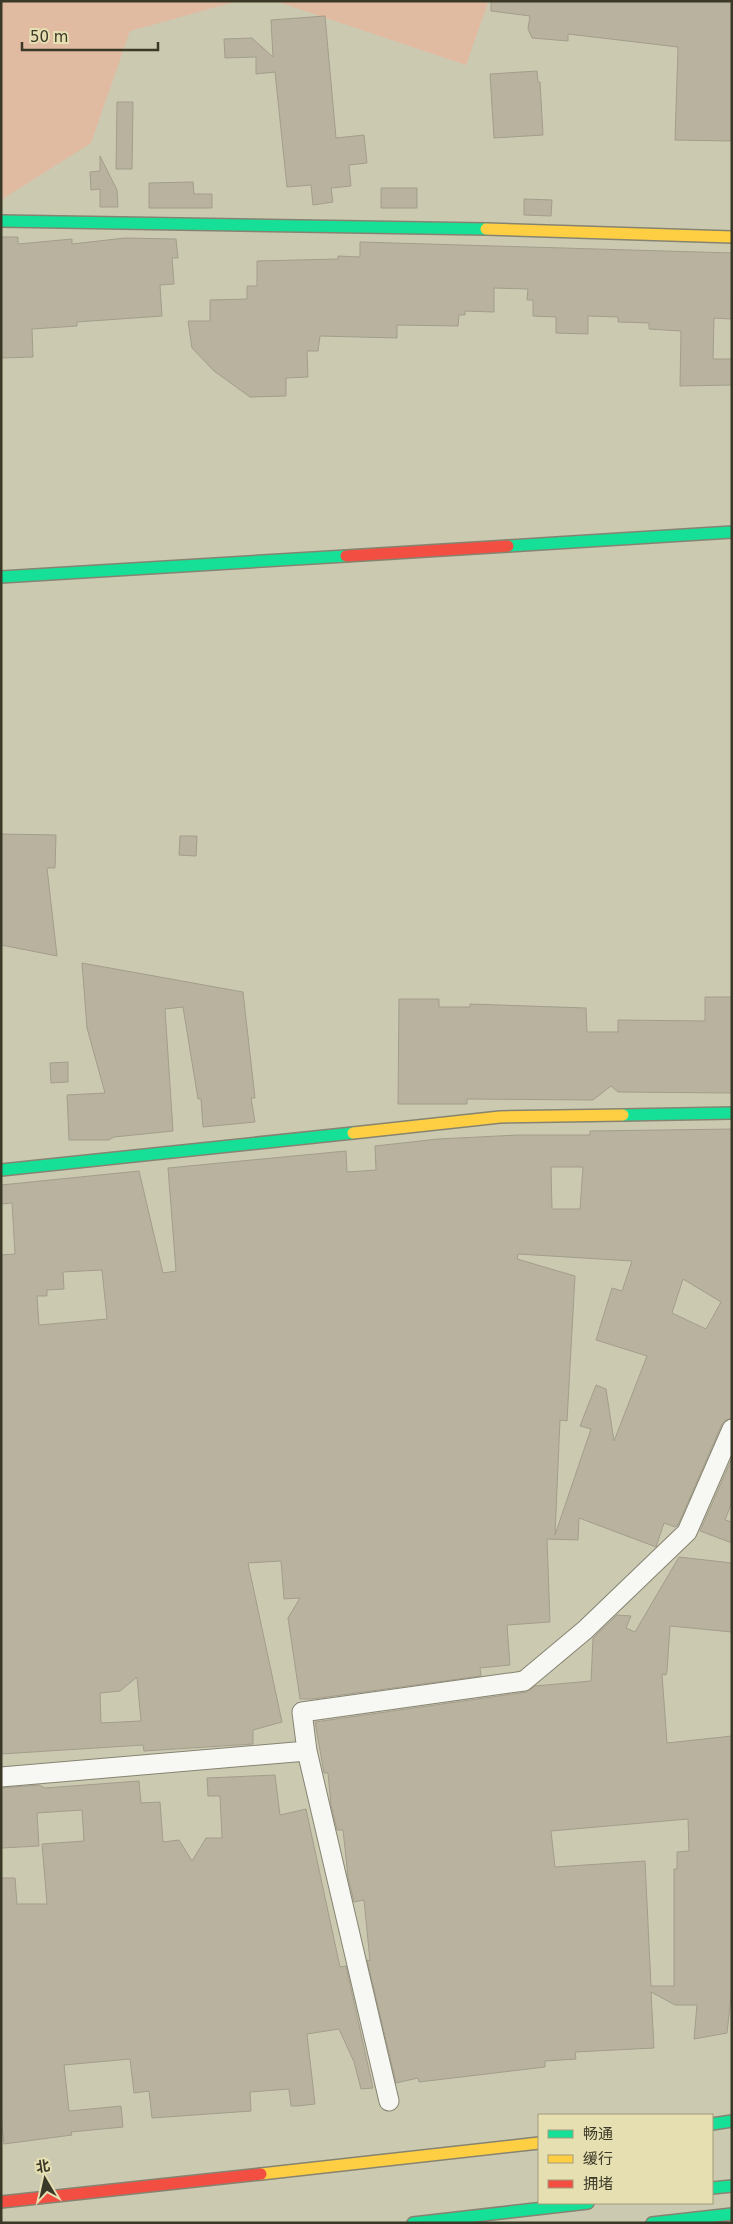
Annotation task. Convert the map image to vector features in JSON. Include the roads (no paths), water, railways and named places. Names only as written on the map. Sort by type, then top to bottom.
[{"type":"street","points":[[1,221],[410,227],[732,237]]},
{"type":"street","points":[[1,577],[732,532]]},
{"type":"street","points":[[1,1170],[500,1117],[732,1113]]},
{"type":"street","points":[[389,2101],[307,1751],[302,1712],[524,1681],[585,1630],[687,1532],[732,1429]]},
{"type":"street","points":[[1,1777],[307,1751]]},
{"type":"street","points":[[713,2124],[732,2121]]},
{"type":"street","points":[[1,2202],[538,2143]]},
{"type":"street","points":[[713,2188],[732,2186]]},
{"type":"street","points":[[413,2223],[579,2204]]},
{"type":"street","points":[[652,2223],[732,2214]]}]
